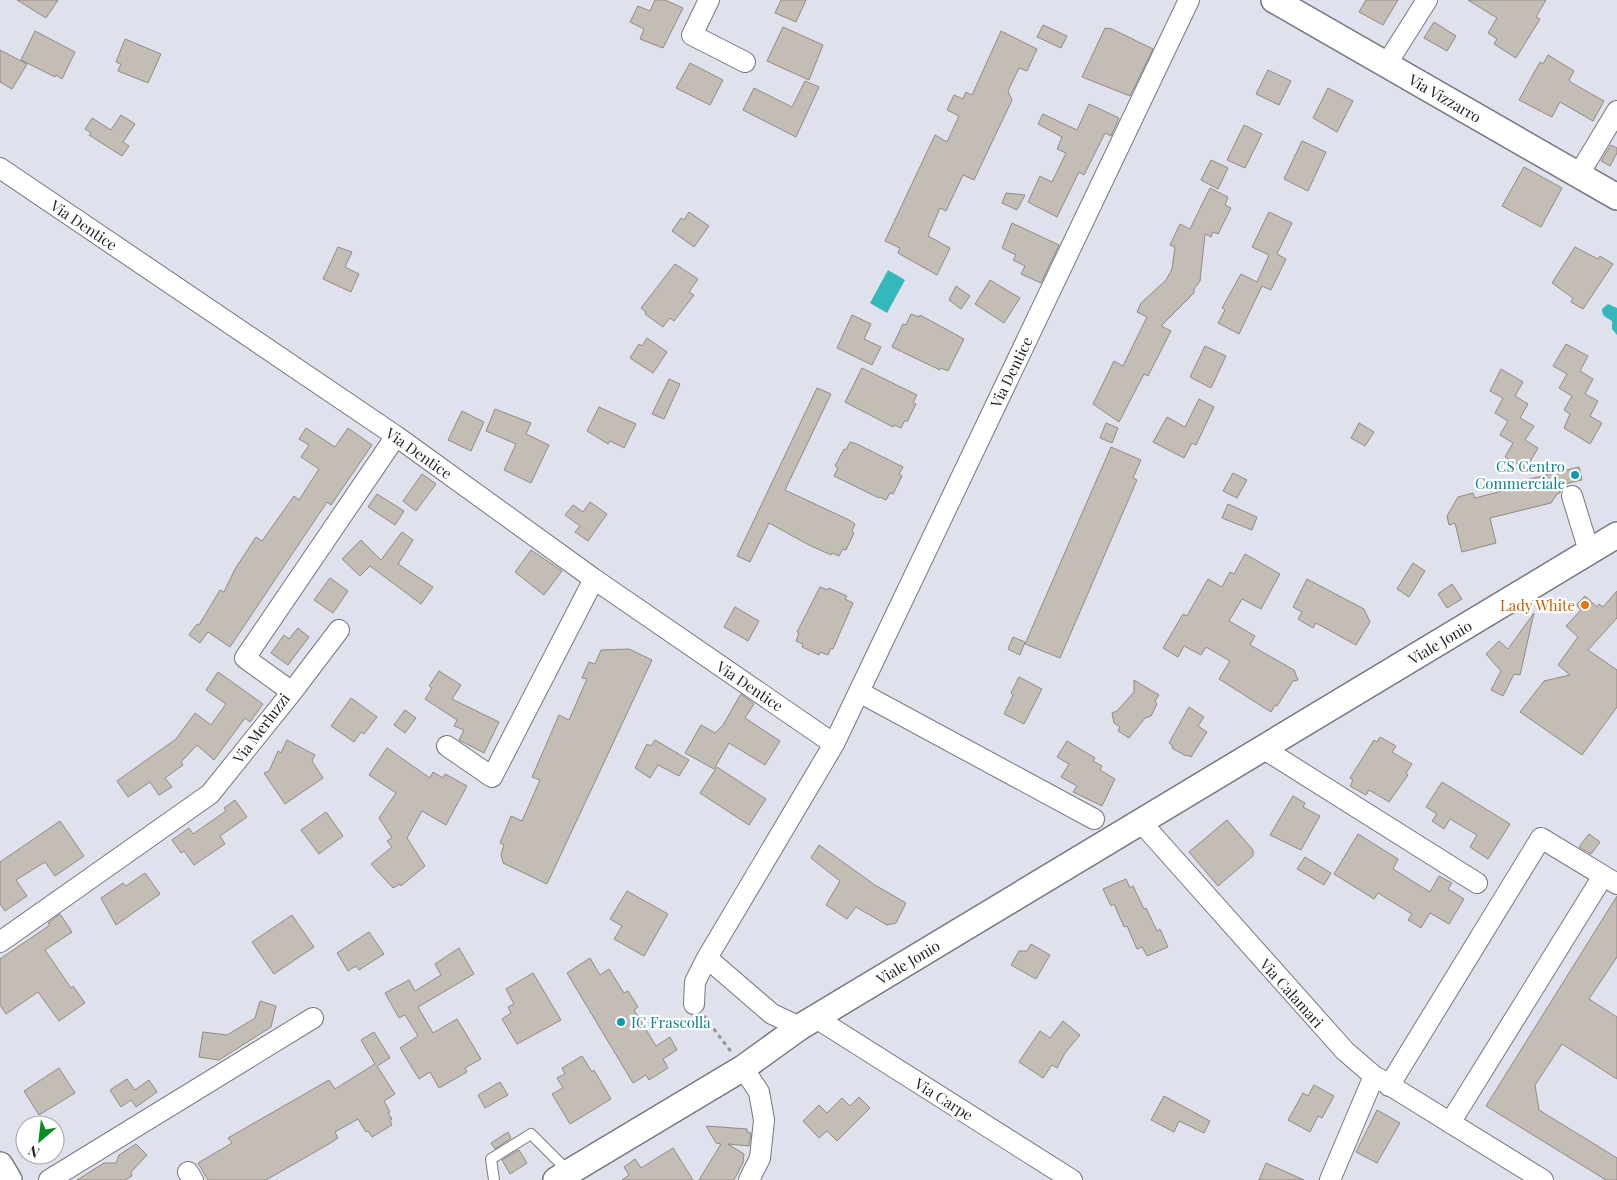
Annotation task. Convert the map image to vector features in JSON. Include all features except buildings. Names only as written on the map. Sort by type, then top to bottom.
[{"type":"street","points":[[709,0],[692,35],[745,62]]},
{"type":"street","name":"Via Dentice","points":[[694,1004],[694,982],[834,744],[1189,0]]},
{"type":"street","name":"Via Vizzarro","points":[[1274,0],[1617,197]]},
{"type":"street","points":[[1386,65],[1427,0]]},
{"type":"street","points":[[1579,174],[1617,111]]},
{"type":"street","name":"Via Dentice","points":[[0,168],[396,436],[594,579],[834,744]]},
{"type":"street","name":"Via Merluzzi","points":[[0,942],[210,794],[292,692],[245,658],[396,436]]},
{"type":"street","points":[[1572,496],[1589,552]]},
{"type":"street","name":"Viale Jonio","points":[[562,1176],[743,1068],[808,1022],[1617,535]]},
{"type":"street","points":[[447,746],[492,777],[594,579]]},
{"type":"street","points":[[292,692],[339,630]]},
{"type":"street","points":[[859,692],[1094,819]]},
{"type":"street","points":[[1264,749],[1477,884]]},
{"type":"street","name":"Via Calamari","points":[[1140,821],[1345,1051],[1382,1081],[1543,1180]]},
{"type":"street","points":[[1330,1180],[1382,1081],[1541,838],[1610,880],[1450,1123]]},
{"type":"street","points":[[707,958],[772,1014],[808,1022]]},
{"type":"street","points":[[771,1048],[772,1014]]},
{"type":"street","points":[[49,1180],[312,1018]]},
{"type":"street","name":"Via Carpe","points":[[808,1022],[1072,1180]]},
{"type":"street","points":[[743,1068],[759,1092],[764,1120],[760,1158],[749,1180]]},
{"type":"street","points":[[0,1165],[9,1180]]},
{"type":"lane","points":[[494,1180],[491,1158],[531,1134],[562,1176]]},
{"type":"path","points":[[694,1004],[743,1068]]},
{"type":"water","points":[[888,270],[905,280],[887,313],[870,303]]},
{"type":"water","points":[[1608,304],[1617,308],[1617,335],[1612,329],[1612,321],[1603,314],[1602,309]]},
{"type":"place","name":"CS Centro Commerciale","points":[[1575,475]]},
{"type":"place","name":"Lady White","points":[[1585,605]]},
{"type":"place","name":"IC Frascolla","points":[[621,1022]]}]
